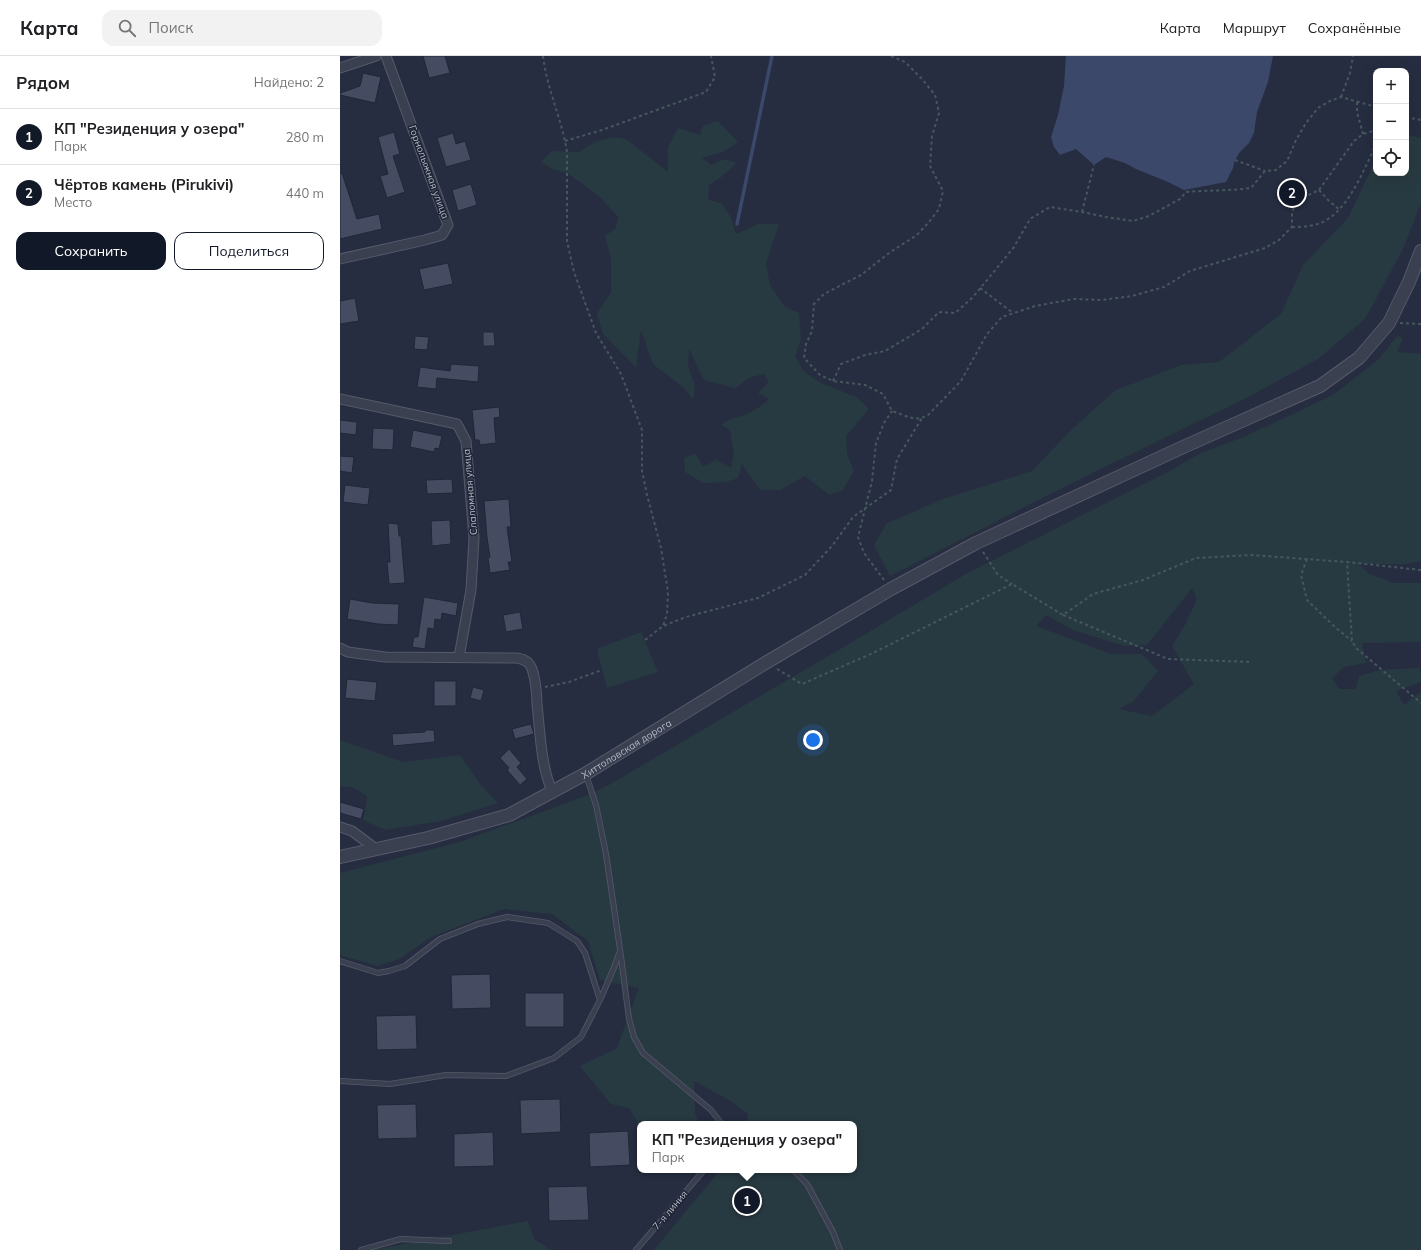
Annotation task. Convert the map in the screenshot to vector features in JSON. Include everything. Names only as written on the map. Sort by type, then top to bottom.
[{"type":"street","points":[[340,68],[376,56]]},
{"type":"street","name":"Горнолыжная улица","points":[[340,259],[442,235],[448,225],[386,56]]},
{"type":"street","name":"Хиттоловская дорога","points":[[340,857],[436,836],[509,815],[585,774],[767,662],[891,589],[976,543],[1320,386],[1359,358],[1389,323],[1409,282],[1421,251]]},
{"type":"street","name":"Слаломная улица","points":[[340,399],[457,424],[466,441],[474,538],[470,590],[459,657]]},
{"type":"street","points":[[340,648],[348,652],[385,657],[517,658],[525,660],[530,665],[536,689],[548,781],[552,791]]},
{"type":"street","points":[[340,827],[352,831],[376,848]]},
{"type":"lane","points":[[585,774],[596,805],[606,854],[629,1019],[634,1037],[643,1053],[711,1110],[720,1121]]},
{"type":"lane","points":[[340,961],[378,972],[389,971],[405,966],[440,939],[478,924],[507,917],[548,923],[577,941],[585,953],[600,1000]]},
{"type":"lane","points":[[340,1081],[390,1084],[446,1075],[506,1076],[554,1058],[581,1037],[600,1000],[620,949]]},
{"type":"lane","name":"7-я линия","points":[[636,1250],[701,1173]]},
{"type":"lane","points":[[796,1173],[807,1184],[833,1232],[840,1250]]},
{"type":"lane","points":[[361,1250],[401,1239],[449,1241]]},
{"type":"path","points":[[543,56],[544,67],[567,152],[567,241],[574,272],[596,333],[621,374],[642,430],[642,471],[661,548],[668,592],[667,614],[663,626]]},
{"type":"path","points":[[565,141],[602,130],[706,92],[715,77],[710,56]]},
{"type":"path","points":[[891,56],[905,62],[922,79],[935,96],[939,113],[932,136],[930,166],[943,191],[939,209],[917,235],[861,275],[824,294],[814,304],[812,331],[806,344],[804,358],[820,375],[833,381],[865,384],[883,394],[892,411],[915,419],[928,415],[961,381],[987,334],[1002,317],[1035,306],[1074,299],[1102,300],[1132,296],[1164,287],[1190,271],[1265,248],[1279,240],[1292,227],[1303,227],[1327,220],[1340,210],[1360,178],[1373,150]]},
{"type":"path","points":[[1341,97],[1350,73],[1353,56]]},
{"type":"path","points":[[1235,160],[1265,170],[1276,170],[1287,161],[1296,140],[1306,123],[1318,108],[1341,97],[1373,106]]},
{"type":"path","points":[[1356,101],[1357,112],[1363,134]]},
{"type":"path","points":[[1409,118],[1421,120]]},
{"type":"path","points":[[1292,227],[1292,213],[1296,201],[1319,190],[1354,141],[1363,134],[1373,132]]},
{"type":"path","points":[[1082,212],[1094,165]]},
{"type":"path","points":[[833,381],[841,364],[865,355],[885,351],[922,329],[939,312],[955,313],[973,297],[1014,247],[1030,219],[1050,207],[1133,221],[1150,216],[1180,199],[1186,192],[1251,188],[1265,170]]},
{"type":"path","points":[[1319,190],[1340,210]]},
{"type":"path","points":[[980,288],[1013,313]]},
{"type":"path","points":[[1389,323],[1421,324]]},
{"type":"path","points":[[891,589],[864,553],[858,537],[872,481],[876,443],[884,423],[892,411]]},
{"type":"path","points":[[645,640],[663,626],[686,617],[758,598],[805,575],[832,546],[853,517],[891,490],[897,459],[922,418]]},
{"type":"path","points":[[976,543],[998,574],[1012,584],[1063,614],[1168,660],[1252,662]]},
{"type":"path","points":[[1063,614],[1093,594],[1143,580],[1196,558],[1251,555],[1347,562],[1421,570]]},
{"type":"path","points":[[1307,559],[1301,575],[1307,600],[1352,641],[1356,648],[1421,703]]},
{"type":"path","points":[[1347,562],[1352,641]]},
{"type":"path","points":[[767,662],[802,684],[873,652],[1012,584]]},
{"type":"path","points":[[536,689],[569,682],[595,674],[602,670]]},
{"type":"shaded area","points":[[718,121],[738,142],[724,151],[702,158],[711,165],[725,159],[737,163],[720,178],[709,185],[708,199],[722,204],[731,218],[736,234],[759,224],[779,224],[766,263],[770,285],[785,307],[799,313],[801,340],[795,356],[803,371],[819,382],[856,397],[869,409],[846,436],[847,454],[854,471],[843,490],[829,495],[805,476],[780,490],[761,490],[742,464],[738,478],[727,482],[703,483],[685,472],[684,458],[695,453],[703,467],[716,460],[731,468],[734,453],[730,430],[721,425],[729,420],[746,415],[766,402],[769,399],[758,393],[769,382],[764,374],[751,377],[735,388],[704,380],[689,349],[688,366],[695,386],[693,400],[684,388],[653,364],[641,330],[636,367],[603,334],[597,314],[611,292],[611,258],[605,236],[616,228],[618,217],[601,198],[583,184],[567,173],[552,169],[541,162],[552,151],[579,152],[595,142],[612,137],[626,139],[668,172],[668,147],[678,128],[700,135],[703,126]]},
{"type":"shaded area","points":[[1409,135],[1421,138],[1421,203],[1403,249],[1365,319],[1318,359],[1250,396],[1056,491],[890,576],[874,545],[886,524],[943,499],[1032,471],[1072,429],[1116,390],[1181,365],[1219,362],[1281,314],[1303,265],[1348,218],[1373,165],[1373,176],[1409,176]]},
{"type":"shaded area","points":[[1397,336],[1403,338],[1397,352],[1421,354],[1421,561],[1406,564],[1359,564],[1368,573],[1393,583],[1421,583],[1421,642],[1362,643],[1366,663],[1344,667],[1332,678],[1339,689],[1356,689],[1359,676],[1381,670],[1419,668],[1421,673],[1421,682],[1396,691],[1404,705],[1421,692],[1421,1250],[654,1250],[718,1173],[857,1173],[857,1121],[747,1121],[748,1114],[731,1101],[694,1081],[695,1113],[698,1121],[637,1121],[629,1108],[611,1104],[580,1066],[617,1048],[639,988],[600,980],[588,941],[552,914],[504,909],[431,937],[399,959],[378,966],[340,955],[340,873],[460,842],[588,795],[609,785],[971,571],[1166,473],[1201,453],[1246,436],[1333,395],[1379,359]],"holes":[[[1192,588],[1197,599],[1186,623],[1172,646],[1194,684],[1152,716],[1118,709],[1133,702],[1158,671],[1142,654],[1111,654],[1036,626],[1046,615],[1073,630],[1124,646],[1147,645]]]},
{"type":"shaded area","points":[[641,632],[658,672],[607,688],[597,649]]},
{"type":"shaded area","points":[[340,740],[403,762],[460,755],[480,784],[498,803],[441,821],[385,830],[363,820],[367,796],[352,787],[340,786]]},
{"type":"shaded area","points":[[528,1221],[534,1239],[551,1250],[372,1250]]},
{"type":"water","points":[[1066,56],[1273,56],[1268,82],[1257,112],[1254,133],[1249,143],[1239,153],[1235,160],[1226,182],[1184,190],[1125,163],[1106,157],[1094,165],[1076,149],[1060,155],[1054,147],[1051,137],[1058,115],[1064,86]]},
{"type":"building","points":[[423,56],[445,56],[450,73],[429,78]]},
{"type":"building","points":[[363,73],[381,77],[375,103],[340,95],[340,93],[360,86]]},
{"type":"building","points":[[394,132],[400,154],[393,156],[405,192],[387,198],[380,176],[388,174],[378,137]]},
{"type":"building","points":[[453,133],[456,144],[465,141],[471,160],[446,167],[437,138]]},
{"type":"building","points":[[342,173],[357,219],[379,214],[382,229],[340,239],[340,174]]},
{"type":"building","points":[[471,184],[477,205],[458,211],[452,190]]},
{"type":"building","points":[[448,263],[453,284],[424,290],[419,269]]},
{"type":"building","points":[[355,298],[359,321],[340,324],[340,301]]},
{"type":"building","points":[[483,332],[494,332],[495,346],[483,346]]},
{"type":"building","points":[[415,336],[429,337],[427,350],[414,349]]},
{"type":"building","points":[[451,364],[479,366],[478,382],[437,378],[436,389],[417,387],[420,367],[450,371]]},
{"type":"building","points":[[499,407],[500,417],[494,418],[496,443],[480,445],[479,440],[475,440],[472,410]]},
{"type":"building","points":[[340,420],[357,422],[356,435],[340,433]]},
{"type":"building","points":[[373,428],[394,429],[393,450],[372,449]]},
{"type":"building","points":[[413,430],[442,436],[439,449],[435,448],[434,452],[410,447]]},
{"type":"building","points":[[340,456],[354,457],[352,473],[340,471]]},
{"type":"building","points":[[452,479],[453,493],[427,494],[426,480]]},
{"type":"building","points":[[345,485],[370,488],[368,505],[343,502]]},
{"type":"building","points":[[509,499],[511,527],[507,527],[512,562],[508,562],[510,570],[490,573],[488,558],[490,557],[484,501]]},
{"type":"building","points":[[450,520],[451,544],[432,546],[431,521]]},
{"type":"building","points":[[388,523],[398,524],[399,536],[401,536],[405,583],[389,584],[387,562],[390,562]]},
{"type":"building","points":[[424,597],[458,603],[456,616],[442,613],[441,620],[435,619],[434,629],[428,628],[425,649],[412,647],[414,637],[418,637]]},
{"type":"building","points":[[350,599],[372,603],[399,604],[398,625],[378,624],[347,619]]},
{"type":"building","points":[[520,612],[523,629],[506,632],[503,615]]},
{"type":"building","points":[[347,679],[377,682],[375,701],[345,698]]},
{"type":"building","points":[[434,681],[456,681],[456,706],[434,706]]},
{"type":"building","points":[[473,687],[484,690],[481,701],[470,698]]},
{"type":"building","points":[[531,724],[534,734],[515,739],[512,729]]},
{"type":"building","points":[[425,730],[434,730],[435,742],[393,746],[392,734],[425,732]]},
{"type":"building","points":[[509,749],[521,763],[517,767],[527,779],[520,785],[507,770],[509,768],[500,758]]},
{"type":"building","points":[[340,802],[364,809],[361,819],[340,813]]},
{"type":"building","points":[[490,974],[491,1008],[452,1009],[451,975]]},
{"type":"building","points":[[525,993],[564,993],[564,1027],[525,1027]]},
{"type":"building","points":[[416,1015],[417,1049],[377,1050],[376,1016]]},
{"type":"building","points":[[560,1099],[561,1132],[521,1134],[520,1100]]},
{"type":"building","points":[[416,1104],[417,1138],[378,1139],[377,1105]]},
{"type":"building","points":[[628,1131],[630,1165],[590,1167],[589,1133]]},
{"type":"building","points":[[493,1132],[494,1166],[454,1167],[454,1134]]},
{"type":"building","points":[[587,1186],[589,1220],[549,1221],[548,1187]]},
{"type":"waterway","points":[[737,224],[772,56]]},
{"type":"place","name":"Чёртов камень (Pirukivi)","points":[[1292,193]]},
{"type":"place","name":"КП \"Резиденция у озера\"","points":[[747,1201]]}]
